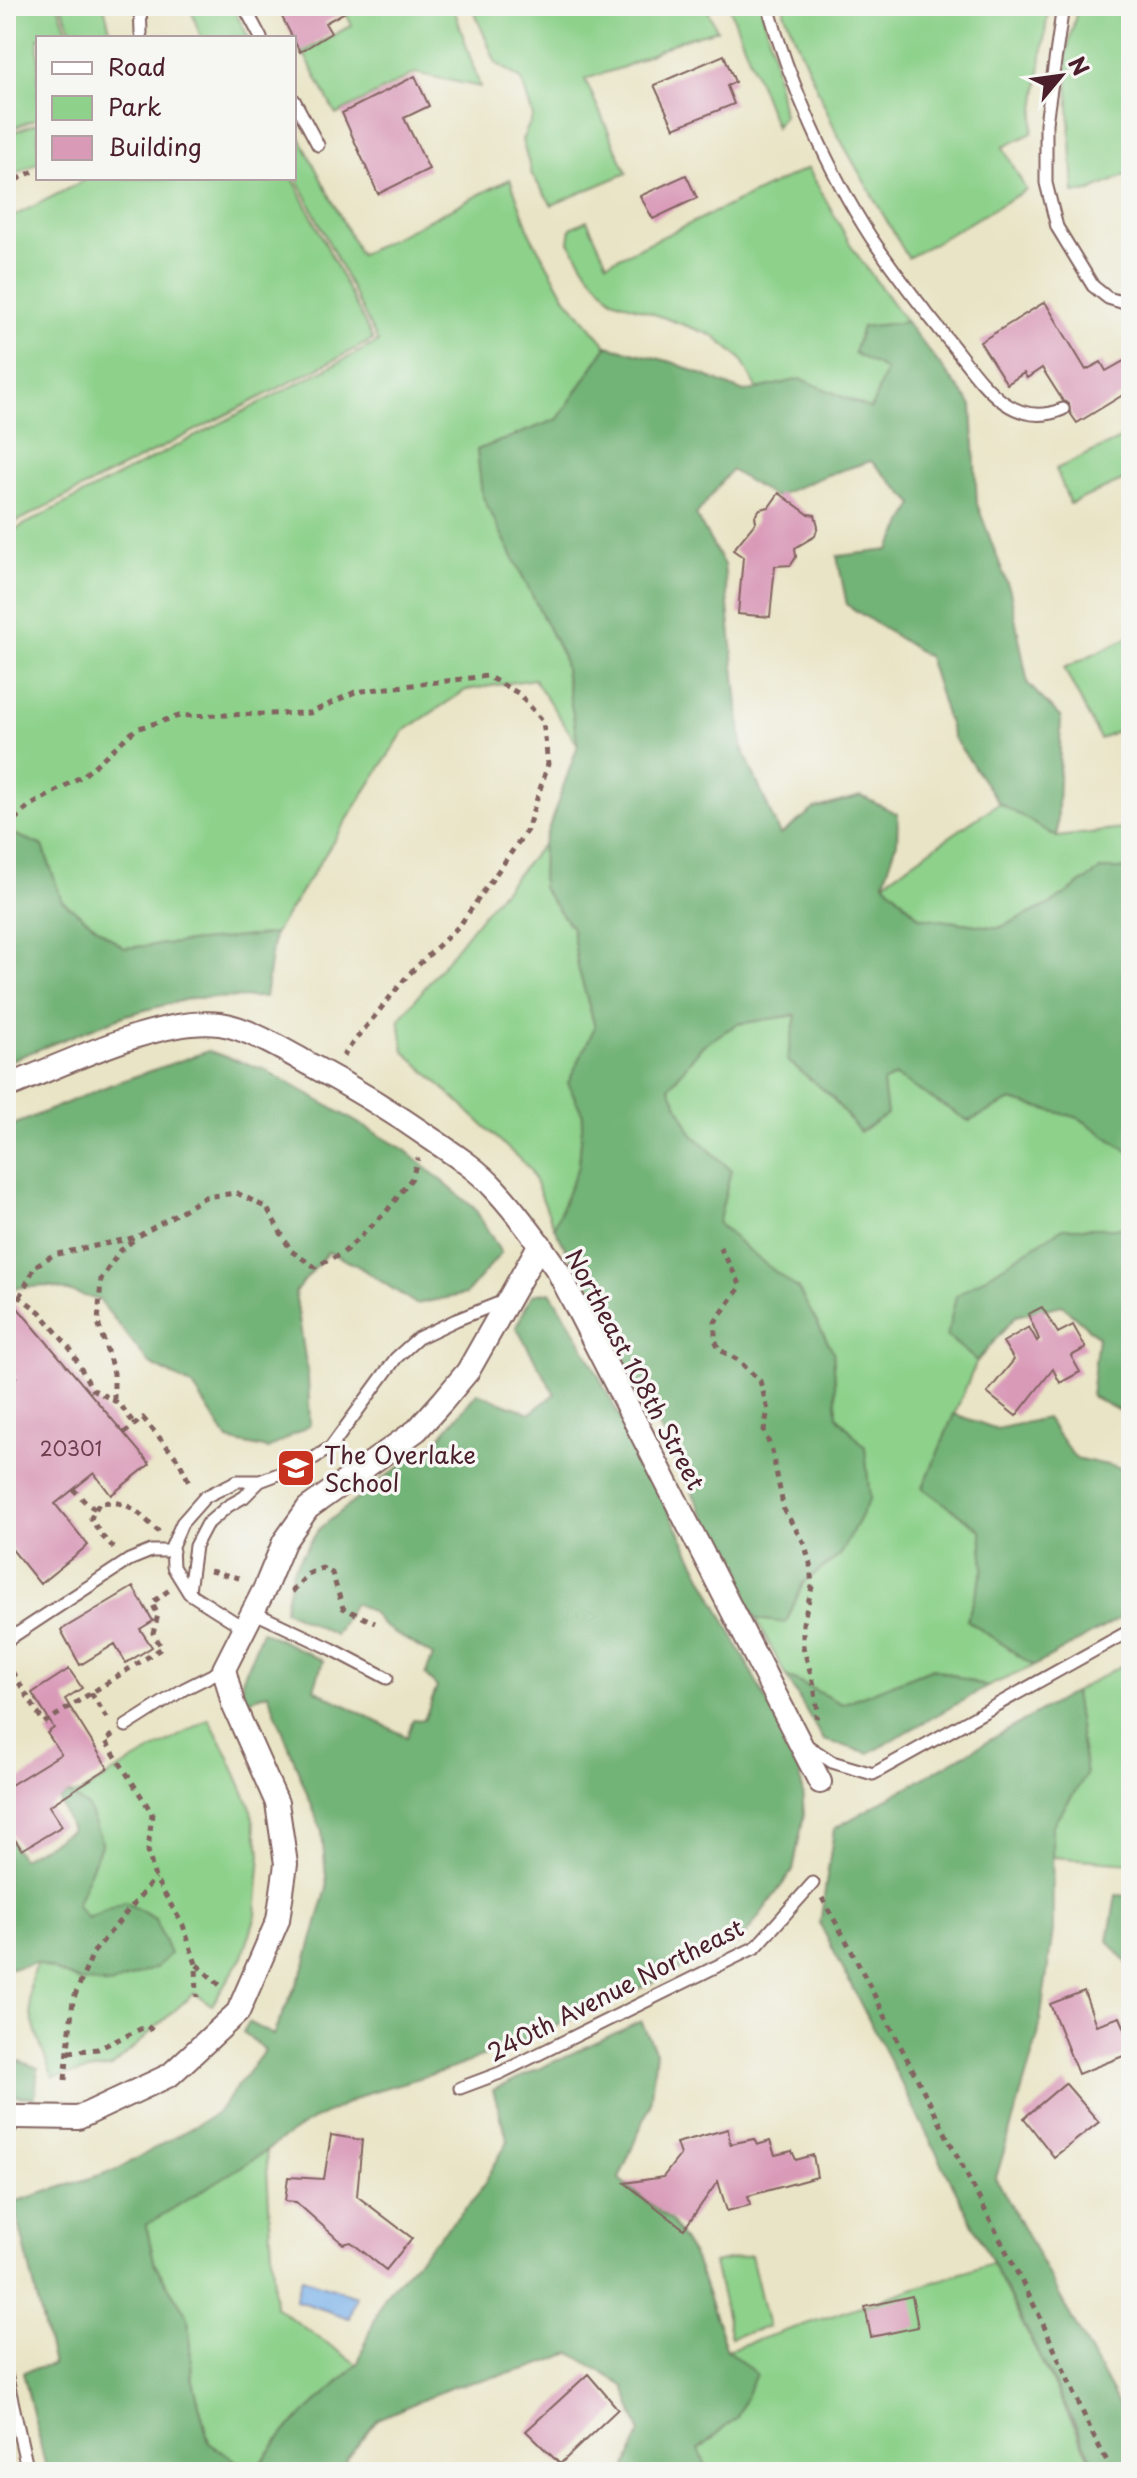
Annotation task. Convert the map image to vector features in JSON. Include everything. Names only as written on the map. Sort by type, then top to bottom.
[{"type":"street","name":"Northeast 108th Street","points":[[6,1087],[133,1037],[174,1026],[220,1024],[250,1034],[350,1086],[468,1164],[495,1189],[540,1244],[565,1285],[804,1743],[820,1782]]},
{"type":"street","points":[[10,2122],[78,2118],[170,2075],[238,2012],[278,1920],[286,1864],[277,1803],[233,1704],[224,1669],[284,1542],[308,1508],[417,1430],[426,1420],[468,1371],[540,1244]]},
{"type":"lane","points":[[140,6],[141,33]]},
{"type":"lane","points":[[244,6],[260,36]]},
{"type":"lane","points":[[768,6],[788,67],[839,181],[871,238],[920,306],[991,392],[1016,411],[1033,416],[1063,409]]},
{"type":"lane","points":[[1063,6],[1046,123],[1046,183],[1057,227],[1093,286],[1108,298],[1131,305]]},
{"type":"lane","points":[[296,104],[318,145]]},
{"type":"lane","points":[[387,1678],[332,1649],[248,1620],[189,1593],[173,1567],[172,1546],[182,1523],[205,1497],[237,1481],[260,1481],[305,1464],[331,1447],[396,1358],[418,1338],[508,1299]]},
{"type":"lane","points":[[189,1593],[195,1546],[206,1525],[260,1481]]},
{"type":"lane","points":[[6,1640],[129,1560],[151,1551],[173,1551]]},
{"type":"lane","points":[[804,1743],[832,1762],[873,1774],[1131,1630]]},
{"type":"lane","points":[[126,1726],[184,1689],[224,1669]]},
{"type":"lane","name":"240th Avenue Northeast","points":[[460,2088],[500,2073],[756,1947],[813,1883]]},
{"type":"lane","points":[[6,2374],[28,2472]]},
{"type":"path","points":[[6,185],[36,170]]},
{"type":"path","points":[[6,828],[28,807],[84,775],[136,729],[179,716],[310,713],[355,692],[487,676],[518,693],[543,721],[548,764],[527,830],[460,925],[408,975],[344,1054],[356,1062]]},
{"type":"path","points":[[114,1401],[114,1373],[98,1323],[101,1279],[120,1251],[137,1237],[205,1197],[237,1193],[267,1208],[291,1251],[315,1267],[343,1253],[386,1212],[412,1178],[420,1150]]},
{"type":"path","points":[[6,1301],[20,1297],[35,1266],[53,1255],[137,1237]]},
{"type":"path","points":[[720,1247],[741,1286],[715,1322],[715,1340],[720,1350],[738,1360],[760,1381],[768,1410],[764,1430],[772,1451],[784,1510],[804,1543],[810,1563],[812,1587],[803,1623],[803,1647],[818,1711],[804,1743]]},
{"type":"path","points":[[20,1297],[40,1312],[71,1350],[92,1389],[120,1404],[135,1425]]},
{"type":"path","points":[[124,1433],[143,1418],[179,1461],[195,1491],[188,1497]]},
{"type":"path","points":[[73,1489],[96,1509]]},
{"type":"path","points":[[129,1560],[101,1535],[91,1518],[99,1503],[117,1501],[133,1508],[163,1536],[166,1526]]},
{"type":"path","points":[[6,1662],[44,1723],[162,1648],[153,1633],[158,1615],[152,1603],[170,1589],[160,1575],[158,1551]]},
{"type":"path","points":[[201,1570],[291,1592],[308,1574],[322,1568],[332,1573],[343,1608],[375,1623]]},
{"type":"path","points":[[91,1693],[117,1733],[105,1740],[152,1813],[148,1851],[155,1878],[183,1925],[196,1964],[197,1997]]},
{"type":"path","points":[[65,2080],[73,2000],[93,1953],[155,1878]]},
{"type":"path","points":[[813,1883],[848,1944],[1039,2315],[1113,2472]]},
{"type":"path","points":[[196,1964],[226,1991],[244,1998]]},
{"type":"path","points":[[68,2052],[98,2049],[147,2026],[155,2033]]},
{"type":"green space","points":[[6,6],[58,6],[69,36],[36,36],[36,119],[6,131]]},
{"type":"green space","points":[[61,6],[104,6],[112,36],[73,36]]},
{"type":"green space","points":[[190,6],[232,6],[248,36],[200,36]]},
{"type":"green space","points":[[350,6],[453,6],[480,87],[415,73],[336,115],[303,52],[352,25],[344,10]]},
{"type":"green space","points":[[472,6],[706,6],[717,30],[678,41],[624,67],[585,79],[627,173],[552,205],[532,175],[522,140],[533,116],[521,79],[496,63]]},
{"type":"green space","points":[[729,6],[761,6],[772,48],[783,116],[776,127]]},
{"type":"green space","points":[[784,6],[1050,6],[1032,133],[1003,147],[1026,190],[908,258],[836,132]]},
{"type":"green space","points":[[1078,6],[1131,6],[1131,173],[1090,191],[1074,193],[1066,55]]},
{"type":"green space","points":[[36,124],[36,164],[6,179],[6,135]]},
{"type":"green space","points":[[296,130],[360,255],[510,179],[531,236],[566,298],[607,346],[558,419],[477,450],[482,495],[563,657],[578,745],[534,679],[466,690],[404,731],[274,934],[124,948],[62,901],[43,846],[6,831],[6,534],[378,342],[296,176]]},
{"type":"green space","points":[[808,168],[853,249],[906,322],[862,327],[886,370],[871,409],[801,379],[757,389],[741,359],[712,335],[612,299],[588,272],[569,242],[571,228],[587,220],[607,263]]},
{"type":"green space","points":[[85,180],[294,180],[373,340],[6,527],[6,220]]},
{"type":"green space","points":[[906,322],[972,405],[977,504],[1010,591],[1028,684],[1061,718],[1057,837],[999,803],[953,737],[928,657],[847,605],[837,556],[889,550],[914,504],[871,461],[774,497],[731,470],[696,515],[724,565],[742,747],[780,835],[814,809],[861,796],[898,814],[897,842],[884,882],[919,917],[999,928],[1051,904],[1102,869],[1131,869],[1131,1153],[1079,1118],[1011,1100],[969,1121],[895,1076],[883,1083],[887,1114],[860,1132],[830,1095],[787,1060],[796,1015],[737,1024],[702,1046],[669,1087],[692,1134],[731,1170],[718,1224],[798,1289],[833,1351],[837,1416],[865,1447],[870,1499],[839,1556],[803,1583],[786,1623],[756,1619],[642,1392],[554,1227],[579,1165],[583,1115],[568,1083],[595,1027],[578,967],[572,928],[542,888],[543,844],[578,745],[563,657],[482,495],[477,450],[558,419],[607,346],[672,362],[744,392],[801,379],[871,409],[886,370],[854,353],[862,327]]},
{"type":"green space","points":[[1126,436],[1131,449],[1131,477],[1070,504],[1056,469]]},
{"type":"green space","points":[[1131,636],[1131,724],[1100,739],[1064,668]]},
{"type":"green space","points":[[999,803],[1057,837],[1131,828],[1131,869],[1102,869],[1051,904],[999,928],[919,917],[884,882]]},
{"type":"green space","points":[[6,831],[43,846],[62,901],[124,948],[274,934],[265,997],[192,998],[126,1015],[6,1062]]},
{"type":"green space","points":[[543,844],[542,888],[572,928],[578,967],[595,1027],[569,1083],[583,1115],[579,1165],[554,1227],[530,1169],[404,1051],[399,1020]]},
{"type":"green space","points":[[797,1015],[787,1060],[830,1095],[860,1131],[883,1083],[895,1076],[969,1121],[1011,1100],[1079,1118],[1131,1153],[1131,1236],[1122,1228],[947,1336],[977,1361],[923,1488],[981,1530],[984,1568],[967,1620],[1034,1666],[987,1687],[933,1668],[842,1704],[786,1676],[756,1619],[786,1622],[803,1583],[839,1556],[865,1447],[837,1416],[833,1351],[755,1256],[718,1223],[731,1170],[692,1134],[668,1088],[702,1046],[737,1024]]},
{"type":"green space","points":[[208,1051],[264,1069],[405,1150],[475,1209],[501,1253],[466,1294],[416,1304],[356,1265],[328,1252],[295,1292],[308,1377],[310,1425],[268,1449],[228,1440],[193,1386],[150,1364],[99,1300],[50,1286],[6,1288],[6,1128],[110,1085]]},
{"type":"green space","points":[[1063,1228],[1122,1228],[1131,1236],[1131,1417],[1091,1396],[1098,1337],[1062,1305],[1016,1316],[977,1361],[947,1336],[956,1296]]},
{"type":"green space","points":[[550,1292],[579,1338],[800,1766],[804,1814],[793,1870],[740,1942],[530,2038],[451,2069],[370,2092],[310,2121],[146,2225],[155,2265],[188,2317],[192,2377],[209,2443],[253,2472],[47,2472],[23,2372],[53,2365],[14,2202],[116,2170],[216,2114],[265,2050],[243,2032],[249,2022],[273,2035],[305,1965],[327,1888],[322,1832],[268,1693],[242,1702],[242,1680],[262,1631],[323,1661],[314,1689],[407,1737],[413,1719],[424,1720],[437,1687],[425,1675],[433,1656],[383,1626],[372,1612],[354,1603],[335,1635],[284,1610],[293,1569],[319,1529],[437,1441],[477,1393],[530,1413],[555,1394],[516,1327],[532,1295]]},
{"type":"green space","points":[[954,1414],[997,1429],[1046,1418],[1075,1458],[1131,1470],[1131,1612],[1034,1666],[967,1620],[984,1568],[981,1530],[923,1488]]},
{"type":"green space","points":[[1131,1660],[1131,1863],[1052,1857],[1052,1826],[1086,1775],[1074,1692]]},
{"type":"green space","points":[[933,1668],[987,1687],[869,1753],[823,1740],[786,1676],[842,1704]]},
{"type":"green space","points":[[1074,1692],[1086,1775],[1052,1826],[1053,1930],[1038,2036],[996,2178],[1131,2428],[1131,2472],[1099,2472],[820,1924],[834,1829]]},
{"type":"green space","points":[[209,1719],[250,1806],[261,1854],[256,1915],[243,1956],[212,2005],[194,1993],[112,2067],[53,2077],[30,2006],[32,1977],[37,1963],[80,1981],[155,1919],[125,1902],[87,1918],[75,1904],[102,1843],[88,1807],[68,1794],[80,1794]]},
{"type":"green space","points":[[68,1794],[88,1807],[102,1843],[76,1905],[87,1918],[125,1902],[155,1919],[170,1954],[156,1968],[110,1985],[80,1981],[37,1963],[6,1969],[6,1834],[22,1859],[71,1830],[59,1800]]},
{"type":"green space","points":[[1116,1895],[1131,1896],[1131,1968],[1108,1941]]},
{"type":"green space","points":[[641,2021],[656,2052],[650,2105],[619,2179],[671,2221],[695,2259],[727,2350],[756,2374],[737,2417],[699,2449],[708,2472],[625,2472],[640,2432],[624,2386],[571,2353],[531,2368],[452,2387],[378,2419],[346,2460],[359,2472],[254,2472],[286,2431],[357,2365],[384,2296],[477,2196],[508,2141],[493,2090]]},
{"type":"green space","points":[[6,2056],[38,2068],[35,2098],[6,2095]]},
{"type":"green space","points":[[266,2151],[275,2307],[358,2365],[286,2431],[253,2472],[209,2443],[192,2377],[188,2317],[155,2265],[146,2225]]},
{"type":"green space","points":[[751,2255],[768,2327],[731,2337],[714,2263]]},
{"type":"green space","points":[[992,2263],[1097,2472],[708,2472],[699,2450],[737,2417],[727,2350]]},
{"type":"water","points":[[302,2278],[356,2296],[349,2318],[295,2300]]},
{"type":"building","points":[[301,6],[356,6],[325,23],[331,33],[300,52],[296,36],[292,36],[282,17]]},
{"type":"building","points":[[724,55],[735,82],[727,86],[734,104],[674,128],[654,85]]},
{"type":"building","points":[[415,76],[429,106],[404,118],[429,169],[378,194],[342,113]]},
{"type":"building","points":[[686,175],[697,198],[653,219],[640,196]]},
{"type":"building","points":[[1045,302],[1086,370],[1101,362],[1106,371],[1131,357],[1131,390],[1077,423],[1070,413],[1069,404],[1063,401],[1042,368],[1027,378],[1024,373],[1007,384],[980,342]]},
{"type":"building","points":[[779,493],[808,514],[815,515],[818,526],[815,536],[795,548],[796,557],[791,565],[775,566],[770,617],[738,614],[743,557],[733,550],[756,522],[755,516],[760,509],[769,507]]},
{"type":"building","points":[[6,1294],[150,1464],[111,1495],[94,1473],[55,1504],[88,1545],[40,1584],[6,1542],[6,1385],[16,1377],[6,1365]]},
{"type":"building","points":[[1042,1307],[1058,1333],[1073,1325],[1086,1348],[1071,1356],[1080,1372],[1060,1383],[1053,1369],[1016,1416],[987,1393],[1014,1360],[1003,1342],[1029,1327],[1037,1341],[1039,1339],[1028,1314]]},
{"type":"building","points":[[133,1587],[153,1621],[140,1629],[152,1647],[126,1663],[115,1644],[80,1665],[61,1630]]},
{"type":"building","points":[[69,1669],[82,1688],[65,1699],[108,1768],[49,1806],[62,1826],[22,1850],[6,1826],[6,1788],[61,1754],[47,1733],[54,1728],[32,1693]]},
{"type":"building","points":[[1084,1991],[1096,2025],[1120,2017],[1131,2043],[1131,2053],[1078,2074],[1050,2004]]},
{"type":"building","points":[[1065,2083],[1099,2122],[1054,2157],[1024,2118]]},
{"type":"building","points":[[728,2129],[730,2144],[754,2139],[757,2145],[770,2141],[775,2155],[792,2151],[796,2160],[813,2155],[817,2177],[748,2196],[750,2205],[727,2211],[718,2181],[684,2229],[625,2183],[663,2177],[680,2155],[676,2143]]},
{"type":"building","points":[[331,2135],[362,2140],[357,2196],[412,2238],[386,2270],[351,2242],[343,2244],[296,2202],[285,2201],[288,2177],[324,2179]]},
{"type":"building","points":[[912,2296],[918,2327],[871,2337],[865,2307]]},
{"type":"building","points":[[588,2374],[618,2409],[560,2464],[526,2431]]},
{"type":"place","name":"The Overlake School","points":[[296,1468]]}]
